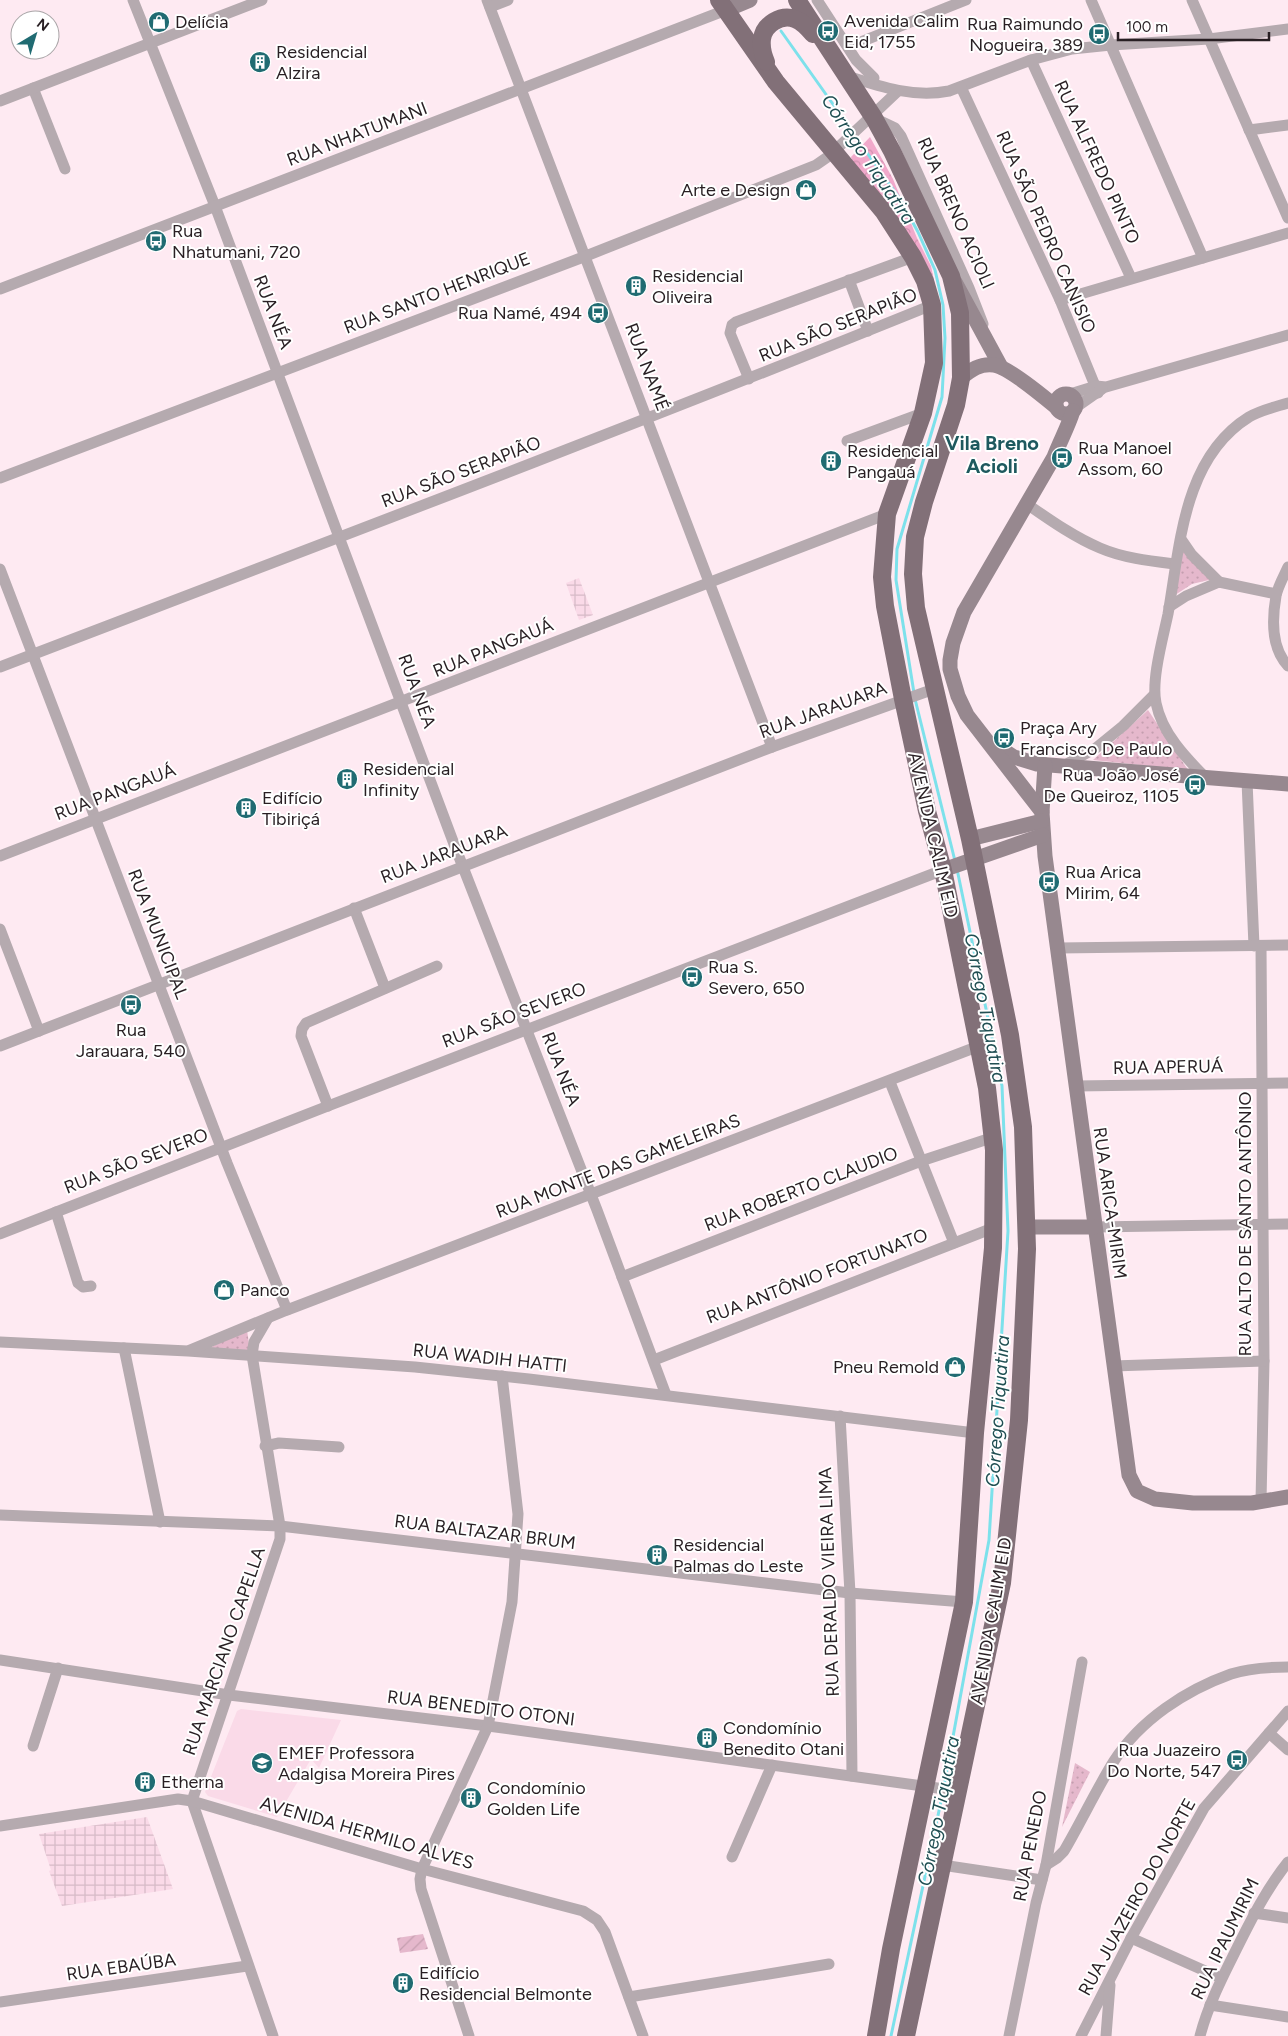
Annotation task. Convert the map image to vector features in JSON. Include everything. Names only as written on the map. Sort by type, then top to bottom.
[{"type":"main road","name":"AVENIDA CALIM EID","points":[[797,0],[840,51],[847,76],[869,120],[892,151],[951,276],[961,326],[961,378],[956,405],[924,502],[915,537],[916,608],[970,840],[957,864],[979,1046],[994,1137],[993,1228],[975,1433],[964,1602],[932,1787],[891,1950],[876,2036]]},
{"type":"main road","name":"AVENIDA CALIM EID","points":[[723,5],[776,82],[838,148],[884,212],[913,257],[932,305],[934,363],[924,413],[888,514],[882,577],[885,606],[927,810],[957,864],[1010,1035],[1023,1126],[1026,1226],[1019,1420],[1002,1584],[954,1790],[942,1865],[906,2036]]},
{"type":"main road","points":[[776,82],[765,58],[762,44],[764,33],[774,21],[785,18],[800,22],[840,51]]},
{"type":"street","name":"RUA NÉA","points":[[133,0],[215,206],[463,865],[666,1395]]},
{"type":"street","points":[[0,101],[262,0]]},
{"type":"street","points":[[489,4],[508,0]]},
{"type":"street","points":[[723,5],[750,0]]},
{"type":"street","points":[[817,0],[840,51],[874,78]]},
{"type":"street","points":[[840,51],[966,0]]},
{"type":"street","points":[[1091,0],[1204,258]]},
{"type":"street","points":[[1192,0],[1288,218]]},
{"type":"street","name":"RUA NAMÉ","points":[[489,4],[772,747]]},
{"type":"street","name":"RUA NHATUMANI","points":[[0,289],[522,90],[723,5]]},
{"type":"street","points":[[847,76],[898,91],[935,94],[961,87],[1031,60],[1072,49],[1209,39],[1288,29]]},
{"type":"street","name":"RUA ALFREDO PINTO","points":[[1031,60],[1131,278]]},
{"type":"street","name":"RUA SÃO PEDRO CANISIO","points":[[961,87],[1100,389]]},
{"type":"street","points":[[33,88],[65,169]]},
{"type":"street","name":"RUA SANTO HENRIQUE","points":[[0,478],[586,256],[816,165],[838,148],[898,91]]},
{"type":"street","name":"RUA BRENO ACIOLI","points":[[869,120],[895,128],[901,136],[978,309],[984,338]]},
{"type":"street","points":[[1249,130],[1288,124]]},
{"type":"street","points":[[1060,300],[1288,234]]},
{"type":"street","points":[[749,379],[730,333],[732,325],[736,322],[913,257]]},
{"type":"street","name":"RUA BRENO ACIOLI","points":[[951,276],[966,300],[984,338],[1001,367],[1030,387],[1066,404]]},
{"type":"street","points":[[850,280],[868,331]]},
{"type":"street","name":"RUA SÃO SERAPIÃO","points":[[0,668],[341,538],[749,379],[932,305]]},
{"type":"street","points":[[970,840],[1042,823],[967,715],[958,696],[950,669],[953,643],[961,620],[976,589],[1054,457],[1060,440],[1066,404],[1100,389],[1288,335]]},
{"type":"street","points":[[961,378],[980,366],[1001,367]]},
{"type":"street","points":[[1206,778],[1174,741],[1161,720],[1154,696],[1180,539],[1189,502],[1199,476],[1222,441],[1249,417],[1261,411],[1288,403]]},
{"type":"street","points":[[847,442],[924,413]]},
{"type":"street","points":[[1027,504],[1101,549],[1125,556],[1175,564]]},
{"type":"street","name":"RUA PANGAUÁ","points":[[0,856],[888,514]]},
{"type":"street","points":[[1180,539],[1192,556],[1219,582],[1276,594]]},
{"type":"street","points":[[1288,567],[1276,594],[1274,629],[1275,645],[1281,658],[1288,666]]},
{"type":"street","name":"RUA MUNICIPAL","points":[[0,569],[222,1148],[287,1310]]},
{"type":"street","points":[[1169,607],[1186,596],[1219,582]]},
{"type":"street","name":"RUA JARAUARA","points":[[0,1046],[463,865],[772,747],[934,689]]},
{"type":"street","points":[[1062,767],[1096,748],[1123,726],[1154,696]]},
{"type":"street","points":[[981,734],[1003,751],[1026,762],[1062,767],[1288,784]]},
{"type":"street","name":"RUA ARICA-MIRIM","points":[[1046,765],[1042,823],[1094,1227],[1129,1475],[1137,1491],[1155,1499],[1203,1503],[1261,1502],[1288,1497]]},
{"type":"street","name":"RUA ALTO DE SANTO ANTÔNIO","points":[[1247,781],[1257,946],[1264,1224],[1261,1502]]},
{"type":"street","name":"RUA SÃO SEVERO","points":[[0,1234],[957,864],[1042,823]]},
{"type":"street","points":[[354,908],[385,988]]},
{"type":"street","points":[[0,929],[39,1030]]},
{"type":"street","points":[[1059,948],[1288,945]]},
{"type":"street","points":[[328,1106],[301,1036],[302,1029],[314,1018],[437,966]]},
{"type":"street","name":"RUA MONTE DAS GAMELEIRAS","points":[[188,1351],[287,1310],[890,1082],[979,1046]]},
{"type":"street","points":[[890,1082],[954,1243]]},
{"type":"street","name":"RUA APERUÁ","points":[[1076,1086],[1288,1083]]},
{"type":"street","name":"RUA ROBERTO CLAUDIO","points":[[622,1277],[921,1161],[994,1137]]},
{"type":"street","points":[[56,1212],[78,1283],[83,1286],[91,1286]]},
{"type":"street","points":[[1026,1226],[1094,1227],[1288,1224]]},
{"type":"street","name":"RUA ANTÔNIO FORTUNATO","points":[[654,1360],[993,1228]]},
{"type":"street","points":[[252,1355],[254,1342],[268,1318]]},
{"type":"street","name":"RUA WADIH HATTI","points":[[0,1342],[188,1351],[415,1367],[666,1395],[975,1433]]},
{"type":"street","points":[[124,1348],[160,1522]]},
{"type":"street","name":"RUA MARCIANO CAPELLA","points":[[192,1801],[278,1545],[280,1526],[265,1446],[252,1355]]},
{"type":"street","points":[[1113,1366],[1264,1361]]},
{"type":"street","points":[[470,2036],[421,1889],[420,1879],[422,1869],[488,1726],[512,1602],[517,1553],[518,1514],[502,1376]]},
{"type":"street","name":"RUA DERALDO VIEIRA LIMA","points":[[840,1416],[850,1593],[852,1776]]},
{"type":"street","points":[[265,1446],[279,1443],[339,1447]]},
{"type":"street","name":"RUA BALTAZAR BRUM","points":[[0,1515],[280,1526],[850,1593],[964,1602]]},
{"type":"street","name":"RUA BENEDITO OTONI","points":[[0,1660],[229,1695],[488,1726],[954,1790]]},
{"type":"street","name":"RUA PENEDO","points":[[1010,2036],[1046,1865],[1082,1662]]},
{"type":"street","points":[[1046,1865],[1058,1858],[1064,1851],[1114,1760],[1125,1746],[1160,1712],[1198,1688],[1233,1673],[1268,1667],[1288,1667]]},
{"type":"street","points":[[33,1746],[58,1668]]},
{"type":"street","name":"RUA JUAZEIRO DO NORTE","points":[[1081,2036],[1131,1938],[1204,1808],[1288,1711]]},
{"type":"street","points":[[1269,1733],[1288,1750]]},
{"type":"street","points":[[732,1857],[772,1765]]},
{"type":"street","name":"AVENIDA HERMILO ALVES","points":[[0,1826],[178,1799],[192,1801],[422,1869],[572,1907],[593,1917],[600,1923],[644,2036]]},
{"type":"street","points":[[192,1801],[273,2036]]},
{"type":"street","name":"RUA IPAUMIRIM","points":[[1200,2036],[1221,1978],[1254,1913],[1274,1880],[1288,1862]]},
{"type":"street","points":[[942,1865],[1042,1880]]},
{"type":"street","points":[[1254,1913],[1288,1918]]},
{"type":"street","points":[[1131,1938],[1221,1978]]},
{"type":"street","points":[[629,1997],[829,1964]]},
{"type":"street","name":"RUA EBAÚBA","points":[[0,2002],[248,1966]]},
{"type":"street","points":[[1104,2036],[1111,1977]]},
{"type":"street","points":[[1210,2006],[1288,2017]]},
{"type":"street","points":[[1088,2022],[1104,2036]]},
{"type":"shaded area","points":[[1182,546],[1213,579],[1192,584],[1172,597]]},
{"type":"shaded area","points":[[579,578],[593,615],[579,620],[566,583]]},
{"type":"shaded area","name":"Praça Ary Francisco De Paulo","points":[[1148,710],[1188,770],[1093,760]]},
{"type":"shaded area","points":[[247,1330],[250,1351],[209,1348]]},
{"type":"shaded area","name":"EMEF Professora Adalgisa Moreira Pires","points":[[241,1709],[341,1720],[319,1768],[311,1759],[277,1817],[208,1796],[205,1792],[237,1711]]},
{"type":"shaded area","points":[[1075,1763],[1090,1772],[1062,1827]]},
{"type":"shaded area","name":"Etherna","points":[[147,1817],[173,1889],[62,1906],[49,1871],[51,1870],[39,1834]]},
{"type":"shaded area","points":[[423,1934],[428,1949],[400,1953],[397,1938]]},
{"type":"green space","points":[[870,137],[893,179],[917,238],[931,266],[940,309],[857,174],[851,157]]},
{"type":"waterway","name":"Córrego Tiquatira","points":[[781,31],[852,131]]},
{"type":"waterway","name":"Córrego Tiquatira","points":[[855,136],[900,199],[918,232],[935,270],[943,305],[945,338],[942,397],[897,549],[896,580],[914,693]]},
{"type":"waterway","name":"Córrego Tiquatira","points":[[915,699],[955,861]]},
{"type":"waterway","name":"Córrego Tiquatira","points":[[944,1786],[989,1540],[1008,1231],[1002,1086],[957,869]]},
{"type":"waterway","name":"Córrego Tiquatira","points":[[891,2036],[943,1792]]},
{"type":"place","name":"Delícia","points":[[159,22]]},
{"type":"place","name":"Avenida Calim Eid, 1755","points":[[828,31]]},
{"type":"place","name":"Rua Raimundo Nogueira, 389","points":[[1099,34]]},
{"type":"place","name":"Residencial Alzira","points":[[260,62]]},
{"type":"place","name":"Arte e Design","points":[[806,190]]},
{"type":"place","name":"Rua Nhatumani, 720","points":[[156,241]]},
{"type":"place","name":"Residencial Oliveira","points":[[636,286]]},
{"type":"place","name":"Rua Namé, 494","points":[[598,313]]},
{"type":"place","name":"Rua Manoel Assom, 60","points":[[1062,458]]},
{"type":"place","name":"Residencial Pangauá","points":[[831,461]]},
{"type":"place","name":"Praça Ary Francisco De Paulo","points":[[1004,738]]},
{"type":"place","name":"Residencial Infinity","points":[[347,779]]},
{"type":"place","name":"Rua João José De Queiroz, 1105","points":[[1195,785]]},
{"type":"place","name":"Edifício Tibiriçá","points":[[246,808]]},
{"type":"place","name":"Rua Arica Mirim, 64","points":[[1049,882]]},
{"type":"place","name":"Rua S. Severo, 650","points":[[692,977]]},
{"type":"place","name":"Rua Jarauara, 540","points":[[131,1005]]},
{"type":"place","name":"Panco","points":[[224,1290]]},
{"type":"place","name":"Pneu Remold","points":[[955,1367]]},
{"type":"place","name":"Residencial Palmas do Leste","points":[[657,1555]]},
{"type":"place","name":"Condomínio Benedito Otani","points":[[707,1738]]},
{"type":"place","name":"Rua Juazeiro Do Norte, 547","points":[[1237,1760]]},
{"type":"place","name":"EMEF Professora Adalgisa Moreira Pires","points":[[262,1763]]},
{"type":"place","name":"Etherna","points":[[145,1782]]},
{"type":"place","name":"Condomínio Golden Life","points":[[471,1798]]},
{"type":"place","name":"Edifício Residencial Belmonte","points":[[403,1983]]},
{"type":"district","name":"Vila Breno Acioli","points":[[992,454]]}]
